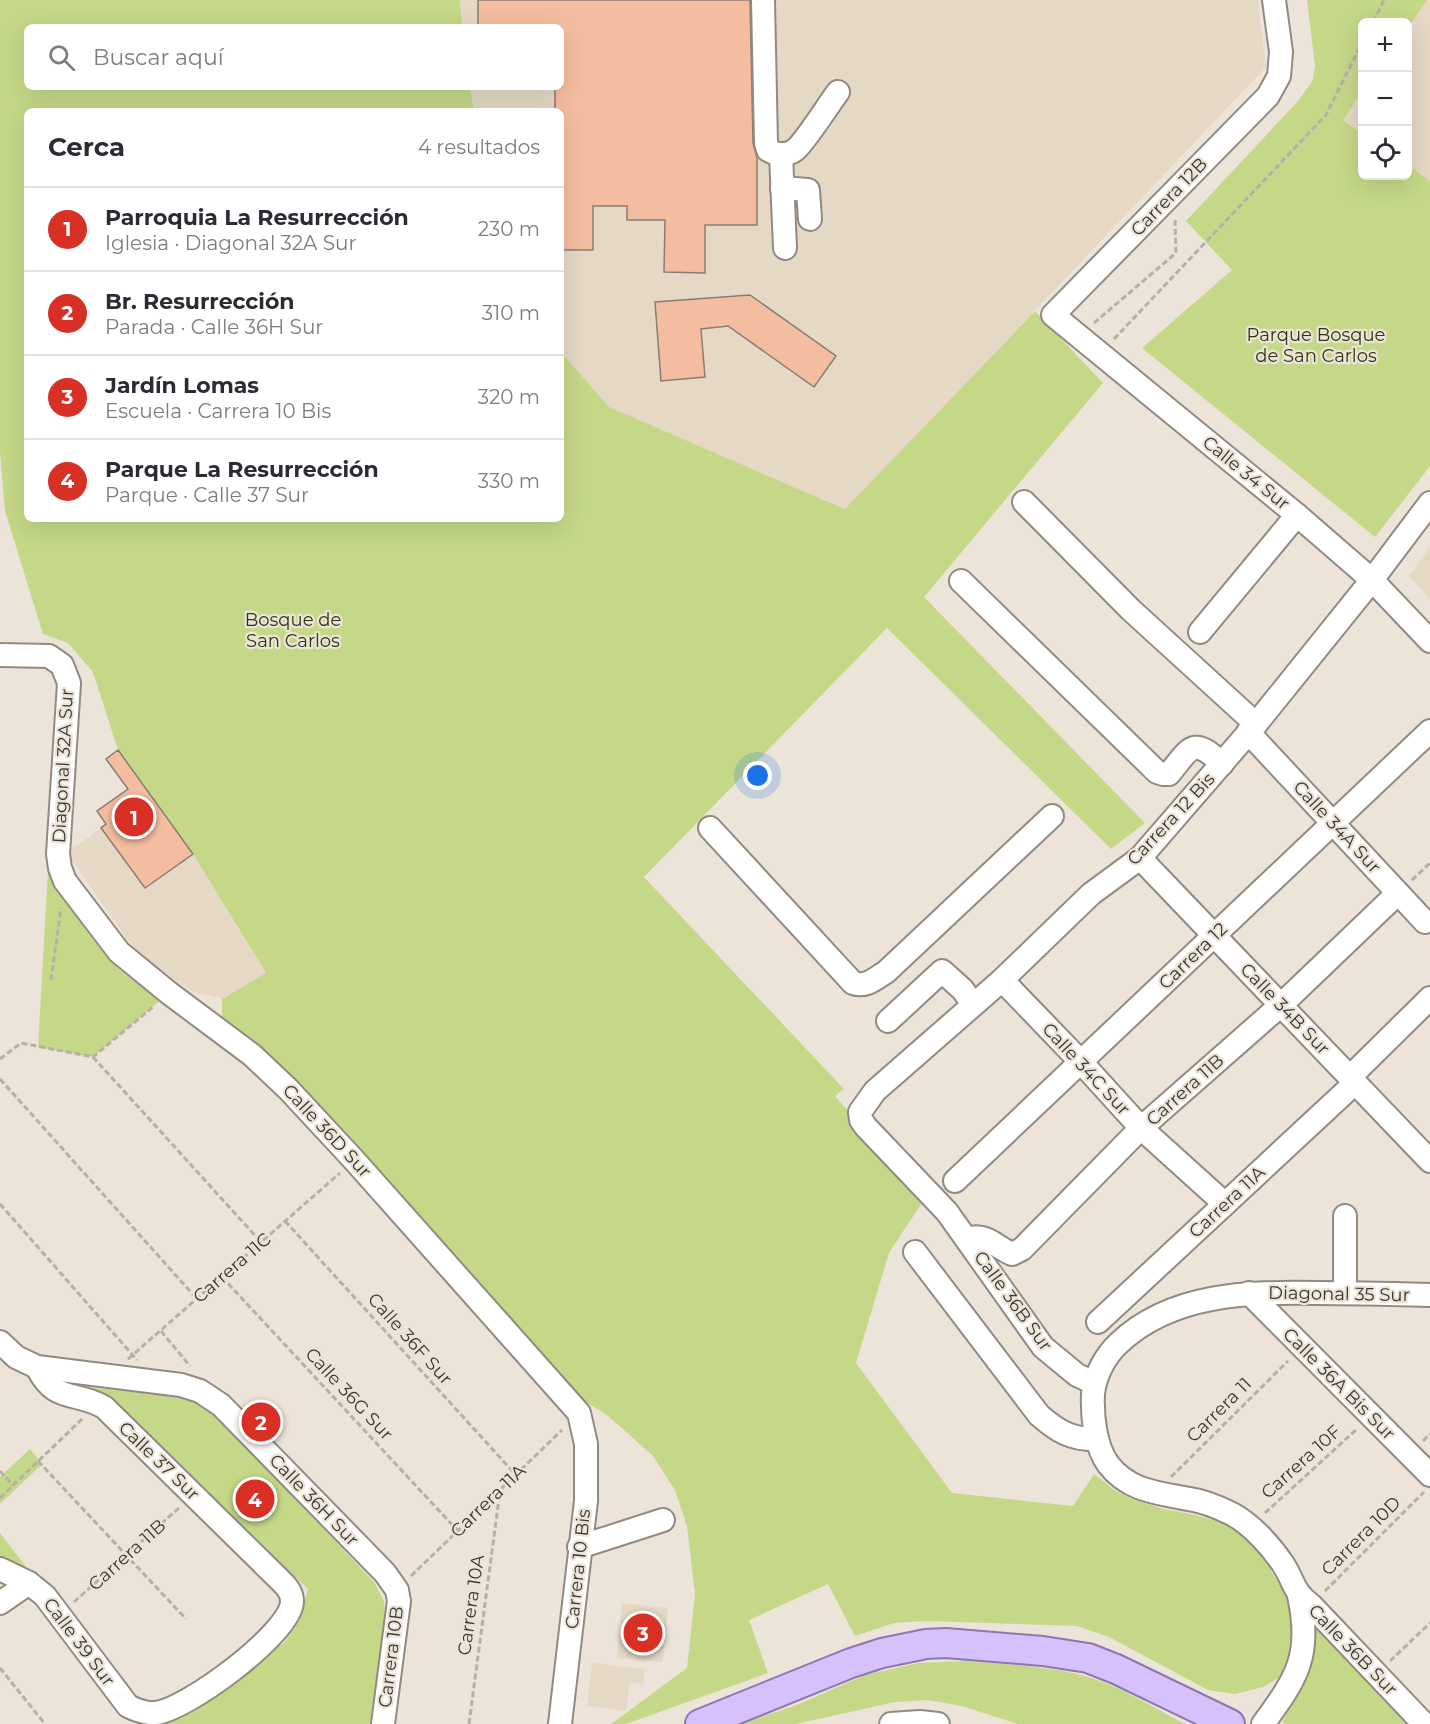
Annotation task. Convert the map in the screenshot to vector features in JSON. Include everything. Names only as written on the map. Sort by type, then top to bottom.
[{"type":"main road","points":[[700,1724],[851,1663],[882,1653],[926,1644],[946,1643],[1052,1652],[1088,1658],[1116,1669],[1230,1724]]},
{"type":"street","points":[[763,0],[768,150],[774,154],[794,150],[838,92]]},
{"type":"street","name":"Carrera 12B","points":[[1053,315],[1268,96],[1279,76],[1281,52],[1275,0]]},
{"type":"street","points":[[781,154],[785,248]]},
{"type":"street","points":[[782,188],[808,190],[810,219]]},
{"type":"street","name":"Calle 34 Sur","points":[[1053,315],[1298,515],[1372,580],[1430,641]]},
{"type":"street","name":"Calle 34A Sur","points":[[1024,502],[1252,728],[1332,823],[1425,922]]},
{"type":"street","name":"Carrera 12 Bis","points":[[866,1127],[861,1120],[860,1112],[876,1091],[1002,980],[1091,894],[1140,858],[1252,728],[1372,580],[1430,503]]},
{"type":"street","points":[[1200,632],[1298,515]]},
{"type":"street","points":[[961,581],[1157,771],[1169,774],[1189,750],[1196,747],[1205,748],[1222,764]]},
{"type":"street","name":"Diagonal 32A Sur","points":[[0,655],[49,656],[62,665],[69,683],[58,854],[62,874]]},
{"type":"street","name":"Carrera 12","points":[[955,1181],[1430,731]]},
{"type":"street","points":[[710,828],[853,983],[859,986],[886,972],[1052,816]]},
{"type":"street","name":"Calle 34B Sur","points":[[1140,858],[1430,1161]]},
{"type":"street","name":"Calle 36D Sur","points":[[62,874],[119,952],[169,993],[252,1055],[354,1160],[579,1413]]},
{"type":"street","name":"Carrera 11B","points":[[967,1239],[975,1236],[984,1238],[1005,1251],[1012,1254],[1017,1253],[1141,1128],[1281,1005],[1398,893]]},
{"type":"street","points":[[888,1021],[942,971],[963,990],[973,1005]]},
{"type":"street","points":[[886,972],[912,999]]},
{"type":"street","name":"Calle 34C Sur","points":[[1002,980],[1141,1128],[1225,1204]]},
{"type":"street","name":"Carrera 11A","points":[[1098,1322],[1225,1204],[1352,1080],[1430,998]]},
{"type":"street","name":"Calle 36B Sur","points":[[866,1127],[936,1198],[1043,1347],[1077,1375],[1094,1383],[1093,1401],[1097,1439],[1108,1464],[1119,1476],[1133,1486],[1155,1493],[1192,1499],[1215,1506],[1234,1515],[1250,1527],[1283,1564],[1305,1600],[1424,1724]]},
{"type":"street","points":[[1344,1293],[1345,1216]]},
{"type":"street","points":[[915,1252],[1039,1414],[1056,1430],[1066,1435],[1097,1439]]},
{"type":"street","name":"Diagonal 35 Sur","points":[[1094,1383],[1113,1349],[1128,1335],[1169,1311],[1199,1302],[1249,1293],[1430,1295]]},
{"type":"street","name":"Calle 36A Bis Sur","points":[[1249,1293],[1430,1475]]},
{"type":"street","name":"Calle 37 Sur","points":[[0,1342],[16,1357],[37,1367],[51,1389],[63,1395],[98,1404],[288,1588],[291,1595],[292,1603],[289,1611],[271,1637],[256,1652],[189,1699],[155,1713]]},
{"type":"street","points":[[37,1367],[157,1382]]},
{"type":"street","name":"Calle 36H Sur","points":[[157,1382],[190,1387],[221,1404],[385,1573],[397,1590]]},
{"type":"street","name":"Carrera 10 Bis","points":[[560,1724],[586,1502],[587,1466],[584,1428],[579,1413]]},
{"type":"street","points":[[579,1547],[663,1520]]},
{"type":"street","name":"Calle 39 Sur","points":[[0,1569],[28,1583],[45,1596],[128,1706],[140,1711],[155,1713]]},
{"type":"street","points":[[0,1603],[28,1583]]},
{"type":"street","name":"Carrera 10B","points":[[383,1724],[399,1612],[397,1590]]},
{"type":"street","points":[[1263,1724],[1295,1676],[1302,1657],[1305,1600]]},
{"type":"street","points":[[891,1724],[920,1722],[938,1724]]},
{"type":"path","points":[[1375,18],[1384,0]]},
{"type":"path","points":[[1100,353],[1207,243],[1326,115],[1358,51]]},
{"type":"path","points":[[1091,326],[1176,253],[1175,222],[1179,214]]},
{"type":"path","points":[[51,980],[62,874]]},
{"type":"path","points":[[93,1057],[169,993]]},
{"type":"path","points":[[0,1059],[21,1043],[93,1057],[261,1242]]},
{"type":"path","points":[[0,1079],[197,1299]]},
{"type":"path","name":"Carrera 11C","points":[[109,1376],[354,1160]]},
{"type":"path","points":[[0,1204],[157,1382]]},
{"type":"path","name":"Calle 36F Sur","points":[[285,1221],[515,1474]]},
{"type":"path","name":"Calle 36G Sur","points":[[222,1277],[457,1530]]},
{"type":"path","name":"Carrera 11","points":[[1155,1493],[1302,1347]]},
{"type":"path","points":[[0,1498],[98,1404]]},
{"type":"path","name":"Carrera 11A","points":[[397,1590],[579,1413]]},
{"type":"path","name":"Carrera 10F","points":[[1250,1527],[1371,1417]]},
{"type":"path","points":[[38,1461],[186,1619]]},
{"type":"path","points":[[0,1471],[13,1485]]},
{"type":"path","name":"Carrera 10D","points":[[1305,1600],[1430,1486]]},
{"type":"path","name":"Carrera 10A","points":[[469,1724],[501,1489]]},
{"type":"path","name":"Carrera 11B","points":[[60,1614],[194,1495]]},
{"type":"path","points":[[1377,1674],[1430,1623]]},
{"type":"path","points":[[0,1668],[45,1724]]},
{"type":"shaded area","points":[[460,0],[1258,0],[1266,67],[846,509],[608,407],[564,356],[564,108],[474,108],[470,90],[564,90],[564,24],[462,24]]},
{"type":"shaded area","points":[[1427,0],[1430,0],[1430,181],[1412,168],[1412,22]]},
{"type":"shaded area","points":[[1358,98],[1358,131],[1342,121]]},
{"type":"shaded area","points":[[1430,547],[1430,599],[1409,576]]},
{"type":"shaded area","points":[[101,828],[145,888],[193,854],[266,974],[222,999],[191,991],[148,962],[129,942],[67,853]]},
{"type":"shaded area","points":[[622,1603],[668,1608],[663,1662],[617,1658]]},
{"type":"shaded area","points":[[592,1663],[645,1669],[643,1684],[630,1682],[626,1711],[587,1706]]},
{"type":"green space","name":"Bosque de San Carlos","points":[[0,0],[460,0],[462,24],[24,24],[24,90],[470,90],[474,108],[24,108],[24,522],[564,522],[564,355],[609,407],[845,509],[1035,311],[1103,383],[924,597],[1145,823],[1111,849],[887,628],[644,877],[844,1089],[835,1096],[925,1198],[889,1253],[856,1363],[952,1493],[1073,1506],[1094,1474],[1114,1490],[1132,1499],[1223,1523],[1255,1544],[1288,1599],[1294,1621],[1292,1651],[1280,1677],[1263,1687],[1235,1694],[1208,1690],[1109,1637],[1077,1626],[927,1621],[894,1623],[855,1636],[828,1584],[749,1620],[768,1673],[626,1724],[611,1724],[687,1668],[695,1594],[687,1526],[675,1490],[653,1456],[607,1415],[578,1397],[222,1018],[222,999],[266,973],[193,854],[118,750],[93,672],[68,643],[43,634],[5,511],[0,452]]},
{"type":"green space","name":"Parque Bosque de San Carlos","points":[[1307,0],[1427,0],[1412,22],[1412,18],[1358,18],[1358,98],[1343,120],[1358,131],[1358,180],[1412,180],[1412,168],[1430,181],[1430,466],[1375,537],[1142,348],[1232,270],[1186,221],[1299,100],[1313,80],[1315,65]]},
{"type":"green space","points":[[48,871],[84,927],[104,953],[131,979],[163,998],[93,1057],[38,1047]]},
{"type":"green space","points":[[90,1388],[171,1393],[203,1402],[374,1582],[384,1601],[385,1619],[370,1724],[160,1724],[284,1643],[299,1620],[308,1589],[114,1401]]},
{"type":"green space","points":[[30,1449],[42,1464],[0,1504],[0,1477]]},
{"type":"green space","points":[[0,1533],[26,1567],[0,1585]]},
{"type":"green space","points":[[1316,1617],[1413,1724],[1286,1724],[1282,1722],[1300,1689],[1310,1659]]},
{"type":"green space","points":[[966,1661],[1011,1664],[1085,1676],[1124,1691],[1185,1724],[1018,1724],[962,1706],[928,1700],[895,1702],[796,1724],[741,1724],[799,1704],[865,1675],[918,1663]]},
{"type":"building","points":[[478,0],[750,0],[753,143],[757,158],[757,225],[705,225],[705,273],[664,272],[665,220],[627,220],[627,206],[593,206],[593,250],[564,250],[564,108],[555,108],[555,90],[564,90],[564,24],[478,24]]},
{"type":"building","points":[[750,295],[836,356],[814,387],[728,326],[701,329],[705,377],[661,381],[655,302]]},
{"type":"building","points":[[118,750],[193,854],[145,888],[101,828],[106,824],[97,811],[128,789],[106,759]]},
{"type":"place","name":"Parroquia La Resurrección","points":[[134,817]]},
{"type":"place","name":"Br. Resurrección","points":[[261,1422]]},
{"type":"place","name":"Parque La Resurrección","points":[[255,1499]]},
{"type":"place","name":"Jardín Lomas","points":[[643,1633]]}]
